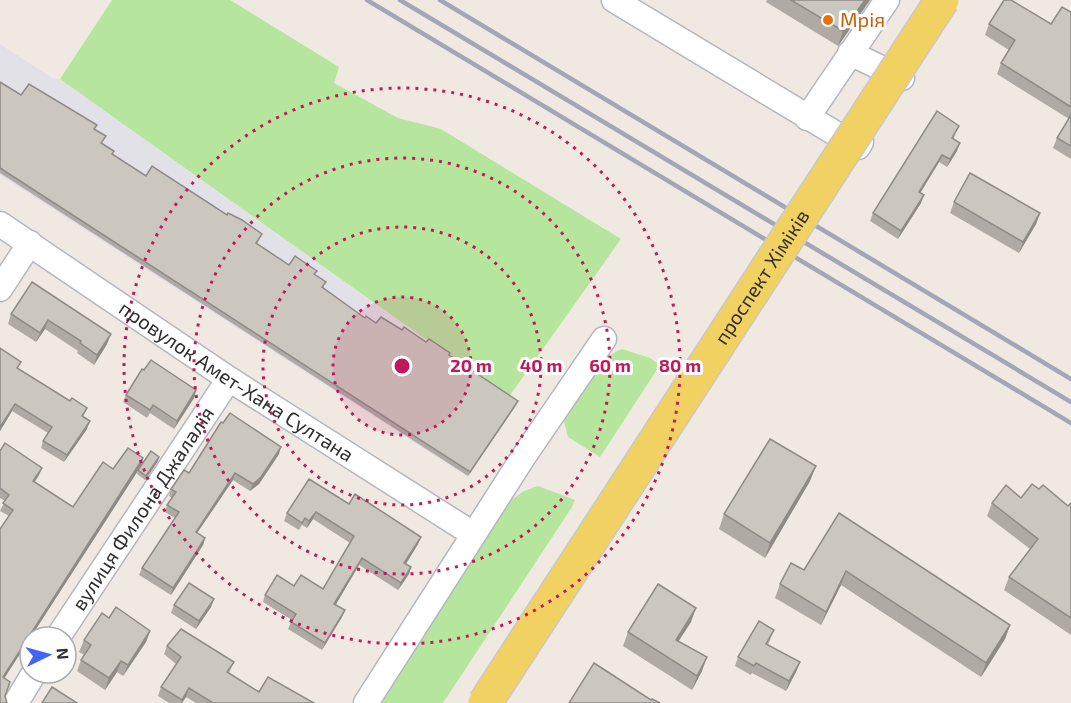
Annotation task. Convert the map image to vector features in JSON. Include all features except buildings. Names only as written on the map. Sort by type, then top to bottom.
[{"type":"main road","name":"проспект Хіміків","points":[[485,703],[942,0]]},
{"type":"street","points":[[614,0],[858,147],[955,0]]},
{"type":"street","points":[[807,118],[887,0]]},
{"type":"street","points":[[850,53],[902,78]]},
{"type":"street","name":"провулок Амет-Хана Султана","points":[[0,224],[229,380],[473,534]]},
{"type":"street","points":[[0,289],[30,243]]},
{"type":"street","points":[[366,703],[473,534],[604,339]]},
{"type":"street","name":"вулиця Филона Джалалія","points":[[66,625],[229,380]]},
{"type":"street","points":[[15,703],[26,685]]},
{"type":"shaded area","points":[[0,44],[52,78],[60,79],[517,405],[468,477],[0,175]]},
{"type":"green space","points":[[112,0],[230,0],[339,67],[334,83],[398,118],[441,129],[621,239],[508,398],[60,79]]},
{"type":"green space","points":[[622,349],[650,358],[660,365],[600,457],[568,437],[564,421],[596,370],[604,361]]},
{"type":"green space","points":[[538,486],[575,500],[572,507],[443,703],[380,703],[510,501],[524,491]]},
{"type":"railway","points":[[367,0],[1071,423]]},
{"type":"railway","points":[[400,0],[1071,402]]},
{"type":"railway","points":[[440,0],[1071,379]]},
{"type":"place","name":"Мрія","points":[[828,20]]}]
